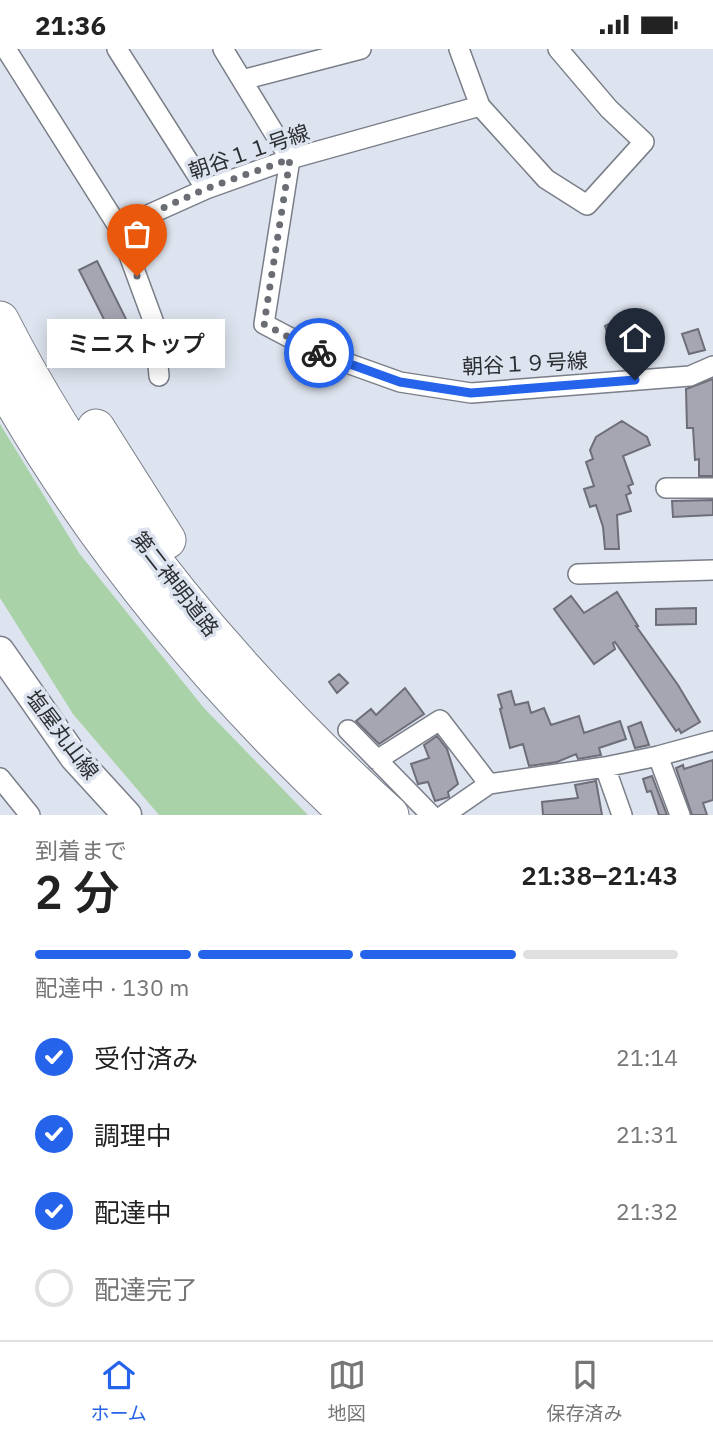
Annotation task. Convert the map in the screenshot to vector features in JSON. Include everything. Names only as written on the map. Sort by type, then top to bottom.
[{"type":"highway","name":"第二神明道路","points":[[0,320],[81,459],[165,573],[269,696],[371,810]]},
{"type":"highway","name":"第二神明道路","points":[[0,379],[90,522],[169,626],[259,727],[371,810]]},
{"type":"highway","points":[[96,428],[210,603],[371,810]]},
{"type":"street","points":[[6,49],[119,228],[154,323],[159,376]]},
{"type":"street","points":[[117,49],[205,189]]},
{"type":"street","points":[[223,49],[290,159]]},
{"type":"street","points":[[242,80],[361,49]]},
{"type":"street","points":[[459,49],[480,106],[546,179],[587,205],[644,142],[609,109],[558,49]]},
{"type":"street","name":"朝谷１１号線","points":[[119,228],[205,189],[290,159],[480,106]]},
{"type":"street","name":"朝谷１９号線","points":[[290,159],[264,324],[319,353],[400,382],[471,393],[690,376],[713,366]]},
{"type":"street","points":[[666,488],[713,488]]},
{"type":"street","points":[[578,574],[713,570]]},
{"type":"street","name":"塩屋丸山線","points":[[0,651],[74,757],[127,815]]},
{"type":"street","points":[[377,760],[440,720],[489,784]]},
{"type":"street","points":[[348,730],[430,815]]},
{"type":"street","points":[[444,815],[489,784],[605,767],[713,741]]},
{"type":"street","points":[[658,756],[680,815]]},
{"type":"street","points":[[605,767],[622,815]]},
{"type":"street","points":[[0,778],[30,815]]},
{"type":"green space","points":[[0,424],[79,553],[204,708],[308,815],[159,815],[73,714],[0,598]]},
{"type":"building","points":[[97,261],[127,321],[134,345],[120,351],[79,270]]},
{"type":"building","points":[[620,318],[645,367],[628,369],[619,339],[610,341],[605,326]]},
{"type":"building","points":[[698,329],[705,350],[689,354],[682,334]]},
{"type":"building","points":[[713,379],[713,476],[699,476],[699,459],[695,460],[693,428],[687,428],[686,389]]},
{"type":"building","points":[[622,421],[647,437],[650,445],[623,456],[633,484],[628,486],[631,493],[626,495],[631,511],[617,515],[619,549],[605,549],[603,527],[596,505],[590,507],[584,489],[594,486],[586,462],[593,459],[590,450],[596,437]]},
{"type":"building","points":[[713,500],[713,515],[673,517],[672,501]]},
{"type":"building","points":[[617,592],[636,626],[678,685],[700,722],[681,733],[679,729],[676,731],[615,642],[615,649],[594,664],[554,609],[571,596],[584,613]]},
{"type":"building","points":[[696,608],[696,624],[656,625],[656,609]]},
{"type":"building","points":[[339,674],[348,683],[337,693],[329,682]]},
{"type":"building","points":[[405,688],[424,714],[379,744],[356,721],[371,709],[376,715]]},
{"type":"building","points":[[511,691],[515,705],[528,702],[531,713],[544,708],[551,725],[579,716],[584,733],[620,721],[626,739],[599,748],[601,755],[578,759],[576,754],[557,762],[529,766],[523,744],[510,748],[500,709],[502,708],[498,695]]},
{"type":"building","points":[[641,722],[649,745],[635,748],[628,727]]},
{"type":"building","points":[[437,736],[447,749],[458,784],[448,792],[449,797],[435,801],[428,782],[418,784],[411,764],[429,758],[424,745]]},
{"type":"building","points":[[713,760],[713,800],[703,803],[707,815],[692,815],[676,768],[683,765],[684,769]]},
{"type":"building","points":[[652,776],[667,815],[659,815],[651,791],[647,792],[643,779]]},
{"type":"building","points":[[596,781],[602,815],[543,815],[542,802],[578,798],[575,785]]},
{"type":"way so far","points":[[137,276],[119,228],[205,189],[290,159],[264,324],[319,353]]},
{"type":"place","name":"ミニストップ","points":[[137,276]]},
{"type":"route","points":[[319,353],[400,382],[471,393],[635,380]]}]
